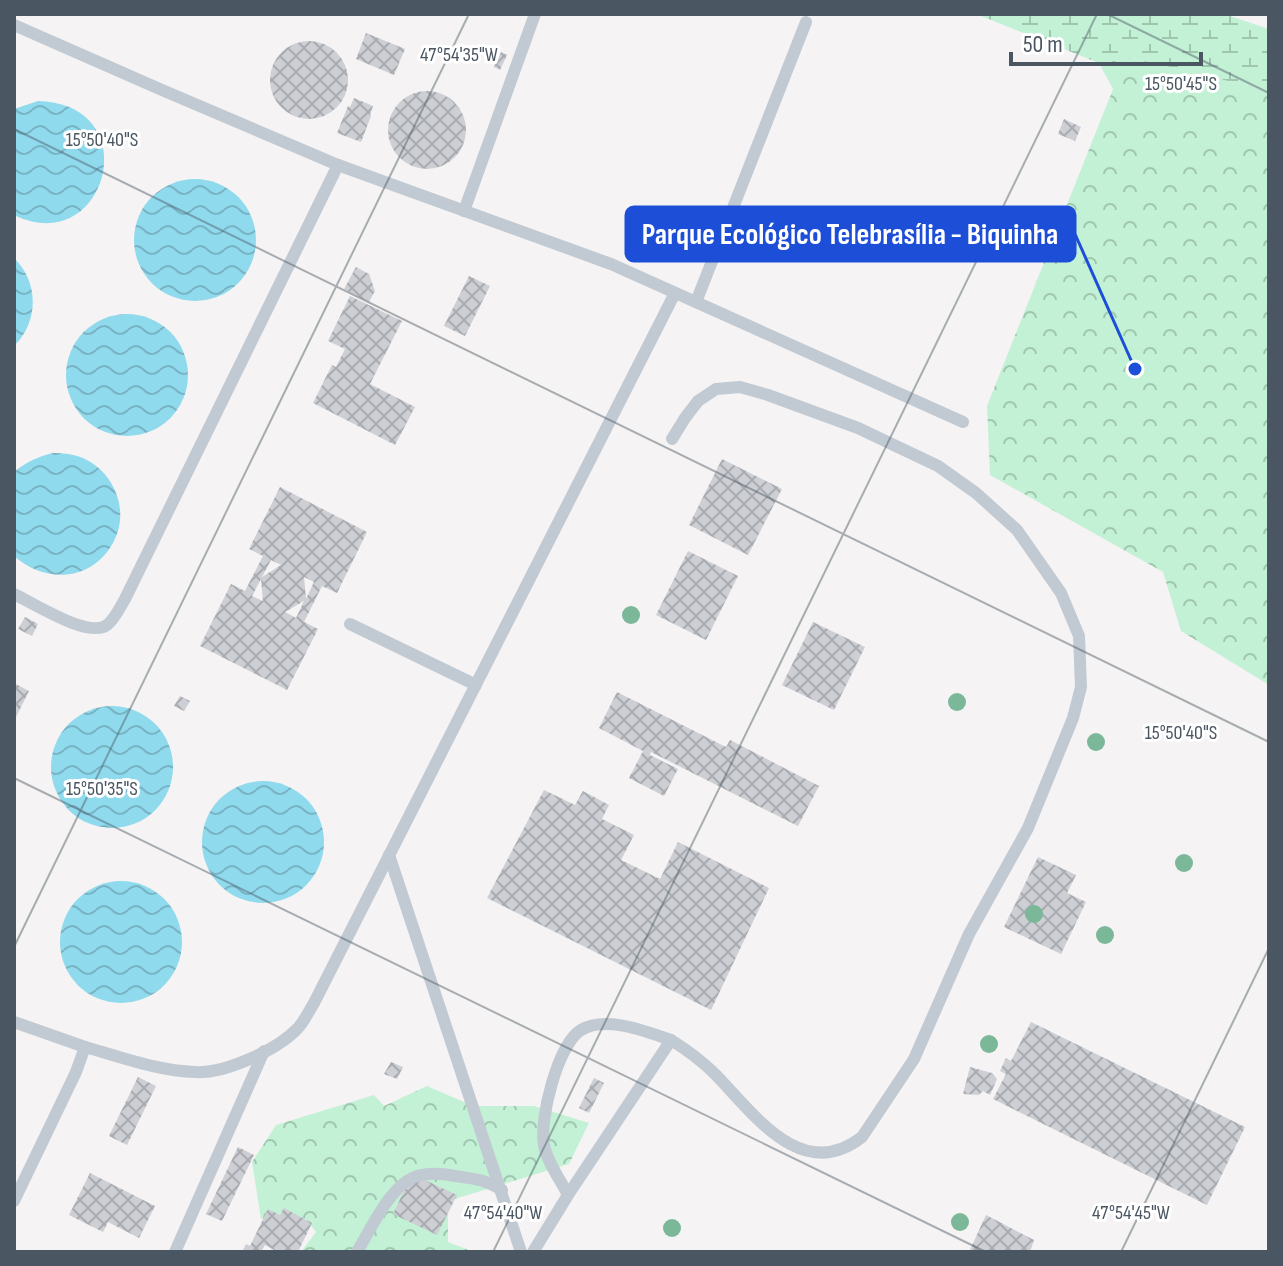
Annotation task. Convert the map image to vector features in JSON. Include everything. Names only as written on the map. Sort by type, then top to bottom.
[{"type":"lane","points":[[464,211],[535,14]]},
{"type":"lane","points":[[696,302],[806,22]]},
{"type":"lane","points":[[14,25],[338,165],[611,264],[963,422]]},
{"type":"lane","points":[[14,594],[86,628],[99,629],[112,619],[125,599],[338,165]]},
{"type":"lane","points":[[14,1022],[85,1047],[156,1066],[198,1073],[241,1064],[281,1042],[298,1028],[314,1003],[675,293]]},
{"type":"lane","points":[[568,1195],[543,1141],[551,1085],[572,1038],[582,1029],[593,1026],[628,1026],[671,1040],[699,1059],[776,1135],[799,1148],[821,1153],[837,1151],[862,1137],[914,1059],[969,934],[1028,828],[1073,718],[1081,687],[1079,636],[1061,593],[1017,530],[976,493],[938,466],[858,428],[740,387],[716,389],[698,401],[672,439]]},
{"type":"lane","points":[[350,624],[476,685]]},
{"type":"lane","points":[[389,855],[521,1252]]},
{"type":"lane","points":[[533,1252],[671,1040]]},
{"type":"lane","points":[[14,1201],[85,1047]]},
{"type":"lane","points":[[175,1252],[264,1051]]},
{"type":"lane","points":[[357,1252],[381,1211],[406,1181],[421,1175],[442,1174],[485,1180],[502,1190]]},
{"type":"green space","points":[[976,14],[1224,14],[1269,29],[1269,91],[1133,58],[1099,63]]},
{"type":"green space","points":[[1133,58],[1269,91],[1269,685],[1181,631],[1163,572],[990,475],[987,406],[1113,89],[1099,63]]},
{"type":"green space","points":[[427,1086],[473,1106],[534,1106],[589,1123],[569,1164],[448,1201],[448,1242],[474,1252],[301,1252],[316,1232],[306,1219],[261,1219],[252,1162],[276,1125],[374,1095],[384,1106]]},
{"type":"water","points":[[38,101],[73,109],[94,126],[103,150],[102,176],[91,199],[72,217],[46,223],[14,215],[14,109]]},
{"type":"water","points":[[195,179],[218,184],[238,197],[251,217],[256,240],[251,263],[238,283],[218,296],[195,301],[172,296],[152,283],[139,263],[134,240],[139,217],[152,197],[172,184]]},
{"type":"water","points":[[14,258],[28,278],[33,302],[28,326],[14,346]]},
{"type":"water","points":[[127,314],[150,319],[170,332],[183,352],[188,375],[183,398],[170,418],[150,431],[127,436],[104,431],[84,418],[71,398],[66,375],[71,352],[84,332],[104,319]]},
{"type":"water","points":[[53,453],[76,456],[94,464],[111,482],[119,505],[119,529],[105,555],[94,565],[68,574],[40,571],[14,556],[14,472],[32,460]]},
{"type":"water","points":[[112,706],[135,711],[155,724],[168,744],[173,767],[168,790],[155,810],[135,823],[112,828],[89,823],[69,810],[56,790],[51,767],[56,744],[69,724],[89,711]]},
{"type":"water","points":[[263,781],[286,786],[306,799],[319,819],[324,842],[319,865],[306,885],[286,898],[263,903],[240,898],[220,885],[207,865],[202,842],[207,819],[220,799],[240,786]]},
{"type":"water","points":[[121,881],[144,886],[164,899],[177,919],[182,942],[177,965],[164,985],[144,998],[121,1003],[98,998],[78,985],[65,965],[60,942],[65,919],[78,899],[98,886]]},
{"type":"building","points":[[366,33],[405,49],[394,75],[356,59]]},
{"type":"building","points":[[301,41],[317,41],[331,47],[342,58],[348,80],[342,102],[331,113],[317,119],[301,119],[287,113],[276,102],[270,88],[270,72],[276,58],[287,47]]},
{"type":"building","points":[[501,52],[507,55],[500,70],[494,67]]},
{"type":"building","points":[[419,91],[435,91],[449,97],[460,108],[466,130],[460,152],[449,163],[435,169],[419,169],[405,163],[394,152],[388,138],[388,122],[394,108],[405,97]]},
{"type":"building","points":[[354,98],[373,106],[361,142],[337,133]]},
{"type":"building","points":[[1064,119],[1081,127],[1075,141],[1058,134]]},
{"type":"building","points":[[356,267],[369,274],[375,291],[369,302],[344,289]]},
{"type":"building","points":[[469,276],[490,286],[465,336],[444,326]]},
{"type":"building","points":[[350,296],[402,321],[370,384],[415,407],[395,445],[313,403],[332,365],[336,367],[345,349],[328,341]]},
{"type":"building","points":[[722,459],[782,489],[748,555],[689,525]]},
{"type":"building","points":[[280,487],[367,532],[337,593],[322,586],[304,622],[318,629],[287,690],[200,646],[231,584],[245,591],[263,556],[249,549]],"holes":[[[271,560],[281,565],[262,577]],[[304,577],[314,582],[306,599]],[[261,579],[263,601],[252,596]],[[304,601],[296,618],[285,612]]]},
{"type":"building","points":[[688,551],[738,576],[706,640],[656,615]]},
{"type":"building","points":[[25,617],[38,624],[32,636],[18,629]]},
{"type":"building","points":[[813,622],[865,647],[834,710],[782,685]]},
{"type":"building","points":[[14,683],[29,691],[14,721]]},
{"type":"building","points":[[617,692],[726,747],[730,740],[819,786],[798,826],[651,752],[650,755],[678,769],[664,796],[629,778],[643,751],[599,728]]},
{"type":"building","points":[[180,696],[190,701],[184,711],[174,706]]},
{"type":"building","points":[[544,790],[575,805],[583,791],[609,805],[602,819],[634,835],[621,860],[660,879],[678,842],[769,888],[711,1010],[487,898]]},
{"type":"building","points":[[1038,857],[1076,875],[1067,893],[1086,902],[1061,954],[1004,927]]},
{"type":"building","points":[[1031,1022],[1245,1127],[1207,1205],[993,1099],[1006,1074],[1000,1071],[1006,1058],[1011,1061]]},
{"type":"building","points":[[391,1062],[403,1067],[397,1079],[384,1074]]},
{"type":"building","points":[[970,1067],[992,1073],[997,1079],[990,1095],[983,1091],[979,1095],[963,1094]]},
{"type":"building","points":[[138,1077],[156,1086],[127,1145],[109,1136]]},
{"type":"building","points":[[594,1078],[604,1083],[589,1113],[579,1108]]},
{"type":"building","points":[[238,1147],[254,1155],[222,1221],[206,1214]]},
{"type":"building","points":[[90,1173],[155,1206],[139,1238],[108,1222],[103,1232],[69,1215]]},
{"type":"building","points":[[412,1174],[457,1195],[437,1235],[393,1214]]},
{"type":"building","points":[[284,1208],[312,1223],[298,1252],[273,1252],[265,1245],[261,1252],[242,1252],[246,1244],[250,1246],[268,1209],[280,1215]]},
{"type":"building","points":[[986,1215],[1034,1240],[1030,1252],[969,1252]]},
{"type":"place","name":"Parque Ecológico Telebrasília - Biquinha","points":[[1135,369]]}]
